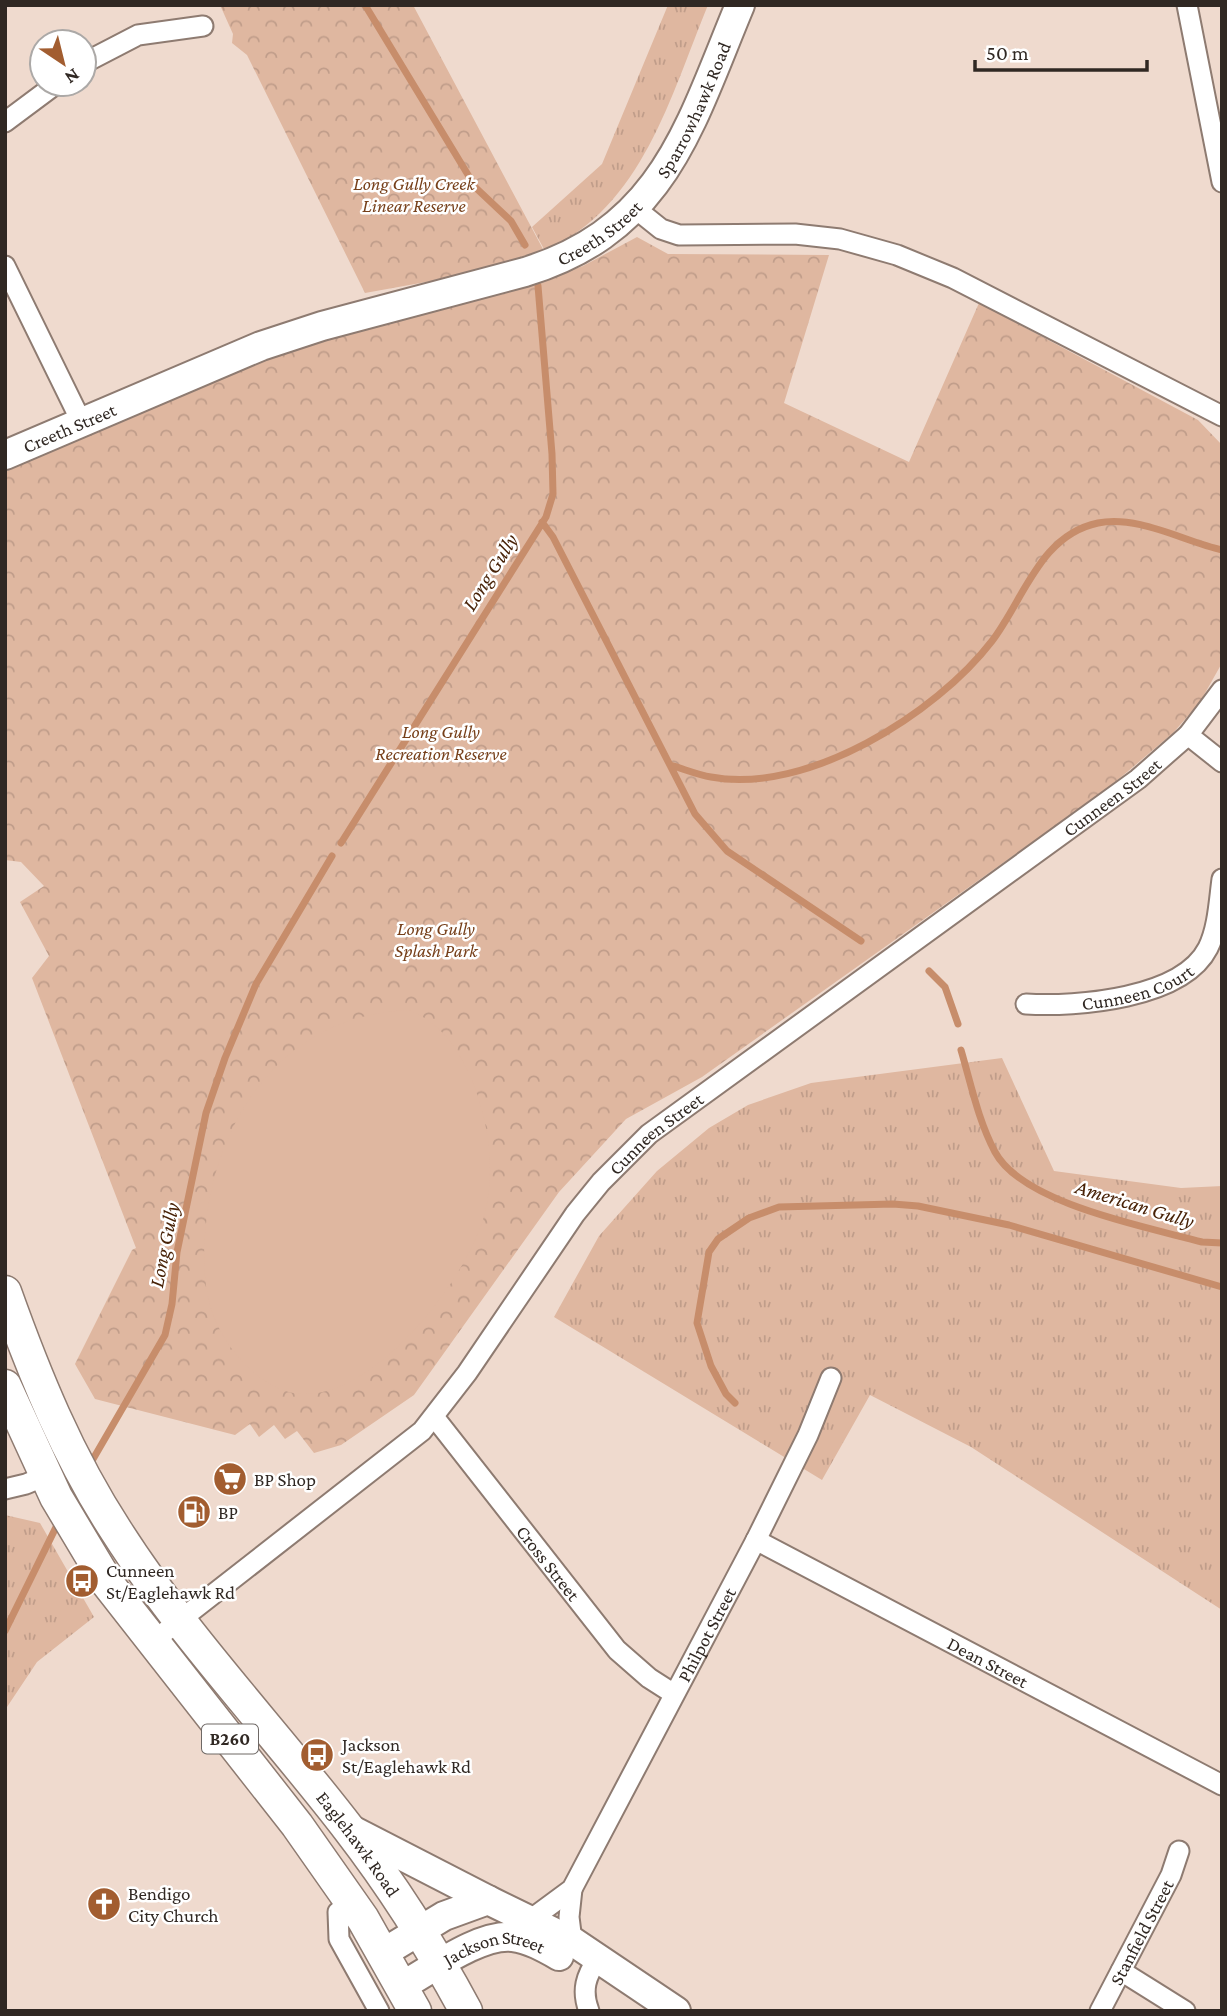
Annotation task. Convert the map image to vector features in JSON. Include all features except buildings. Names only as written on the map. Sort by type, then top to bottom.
[{"type":"main road","name":"Sparrowhawk Road","points":[[636,209],[664,173],[687,132],[740,5]]},
{"type":"main road","name":"Creeth Street","points":[[5,455],[261,345],[557,261],[593,243],[636,209]]},
{"type":"main road","name":"Eaglehawk Road","points":[[5,1292],[42,1390],[92,1492],[123,1542],[181,1620],[349,1829],[418,1930],[466,2011]]},
{"type":"main road","name":"Eaglehawk Road","points":[[5,1386],[50,1486],[108,1584],[297,1825],[344,1907],[383,1953],[409,1998]]},
{"type":"main road","name":"Jackson Street","points":[[349,1829],[572,1941],[593,1965]]},
{"type":"main road","points":[[383,1953],[418,1930],[458,1909],[488,1900]]},
{"type":"main road","name":"Jackson Street","points":[[409,1998],[439,1964],[474,1946],[513,1937],[593,1965],[668,2006]]},
{"type":"street","points":[[1187,5],[1222,182]]},
{"type":"street","points":[[98,56],[138,35],[203,26]]},
{"type":"street","points":[[5,122],[37,98]]},
{"type":"street","name":"Creeth Street","points":[[636,209],[661,229],[679,235],[795,234],[840,239],[897,255],[953,278],[1222,416]]},
{"type":"street","points":[[5,266],[81,421]]},
{"type":"street","name":"Cunneen Street","points":[[152,1642],[405,1447],[435,1418],[575,1214],[601,1182],[649,1134],[1097,810],[1188,735],[1222,690]]},
{"type":"street","points":[[1188,735],[1222,762]]},
{"type":"street","name":"Cunneen Court","points":[[1027,1004],[1076,1005],[1153,988],[1185,974],[1200,960],[1210,943],[1222,879]]},
{"type":"street","name":"Philpot Street","points":[[530,1920],[548,1910],[572,1889],[756,1540],[808,1435],[831,1378]]},
{"type":"street","name":"Cross Street","points":[[435,1418],[617,1650],[649,1678],[674,1694]]},
{"type":"street","points":[[5,1489],[26,1485],[50,1486]]},
{"type":"street","name":"Dean Street","points":[[756,1540],[1222,1785]]},
{"type":"street","name":"Stanfield Street","points":[[1100,2011],[1171,1875],[1179,1851]]},
{"type":"street","name":"Philpot Street","points":[[572,1889],[569,1917],[572,1941]]},
{"type":"street","name":"Eaglehawk Road","points":[[344,1907],[339,1939],[379,2011]]},
{"type":"street","points":[[589,2011],[584,1994],[593,1965]]},
{"type":"street","points":[[1121,1971],[1185,2011]]},
{"type":"green space","name":"Long Gully Creek Linear Reserve","points":[[220,5],[413,5],[544,251],[437,280],[365,293],[247,55],[232,43],[233,34]]},
{"type":"green space","points":[[668,5],[708,5],[666,111],[649,146],[630,178],[606,207],[579,231],[545,251],[532,227],[602,164]]},
{"type":"green space","name":"Long Gully Recreation Reserve","points":[[637,237],[668,254],[829,255],[784,403],[909,462],[979,303],[1198,420],[1222,445],[1222,663],[1200,702],[1173,733],[1107,789],[702,1077],[626,1119],[559,1192],[414,1395],[341,1445],[314,1453],[297,1431],[285,1439],[274,1425],[259,1437],[250,1424],[235,1435],[95,1399],[75,1364],[132,1250],[136,1248],[32,978],[49,956],[20,902],[44,886],[21,862],[5,860],[5,472],[204,380],[332,336],[531,284],[583,266]]},
{"type":"green space","points":[[408,1010],[438,1028],[454,1046],[477,1093],[489,1144],[490,1179],[485,1213],[460,1269],[439,1300],[415,1329],[388,1355],[360,1376],[331,1390],[302,1394],[290,1392],[266,1381],[245,1364],[227,1343],[210,1307],[204,1252],[213,1183],[226,1144],[244,1108],[267,1077],[295,1050],[328,1030],[365,1016]]},
{"type":"green space","points":[[1002,1058],[1054,1171],[1181,1188],[1222,1186],[1222,1610],[971,1447],[870,1395],[822,1480],[554,1317],[599,1236],[657,1171],[709,1128],[748,1105],[811,1083]]},
{"type":"green space","points":[[5,1515],[40,1523],[94,1617],[37,1662],[5,1710]]},
{"type":"waterway","name":"Long Gully","points":[[365,5],[476,188],[511,221],[525,245]]},
{"type":"waterway","name":"Long Gully","points":[[341,843],[546,517],[553,494],[552,454],[538,286]]},
{"type":"waterway","points":[[542,522],[553,537],[695,814],[727,851],[861,941]]},
{"type":"waterway","points":[[670,765],[711,777],[748,779],[788,774],[827,761],[867,743],[904,721],[968,669],[992,641],[1047,555],[1061,541],[1078,530],[1098,523],[1129,523],[1222,550]]},
{"type":"waterway","name":"Long Gully","points":[[89,1466],[165,1335],[172,1304],[177,1252],[206,1113],[225,1058],[256,984],[332,856]]},
{"type":"waterway","name":"American Gully","points":[[929,971],[945,987],[958,1024]]},
{"type":"waterway","name":"American Gully","points":[[961,1050],[975,1102],[995,1152],[1010,1170],[1031,1186],[1088,1211],[1120,1221],[1202,1242],[1222,1243]]},
{"type":"waterway","points":[[735,1403],[726,1394],[711,1366],[697,1323],[709,1252],[718,1239],[749,1218],[779,1207],[893,1204],[918,1206],[1009,1225],[1222,1287]]},
{"type":"waterway","name":"Long Gully","points":[[5,1631],[60,1519]]},
{"type":"place","name":"BP Shop","points":[[230,1479]]},
{"type":"place","name":"BP","points":[[194,1512]]},
{"type":"place","name":"Cunneen St/Eaglehawk Rd","points":[[82,1581]]},
{"type":"place","name":"Jackson St/Eaglehawk Rd","points":[[317,1755]]},
{"type":"place","name":"Bendigo City Church","points":[[104,1904]]},
{"type":"park label","name":"Long Gully Splash Park","points":[[436,939]]}]
